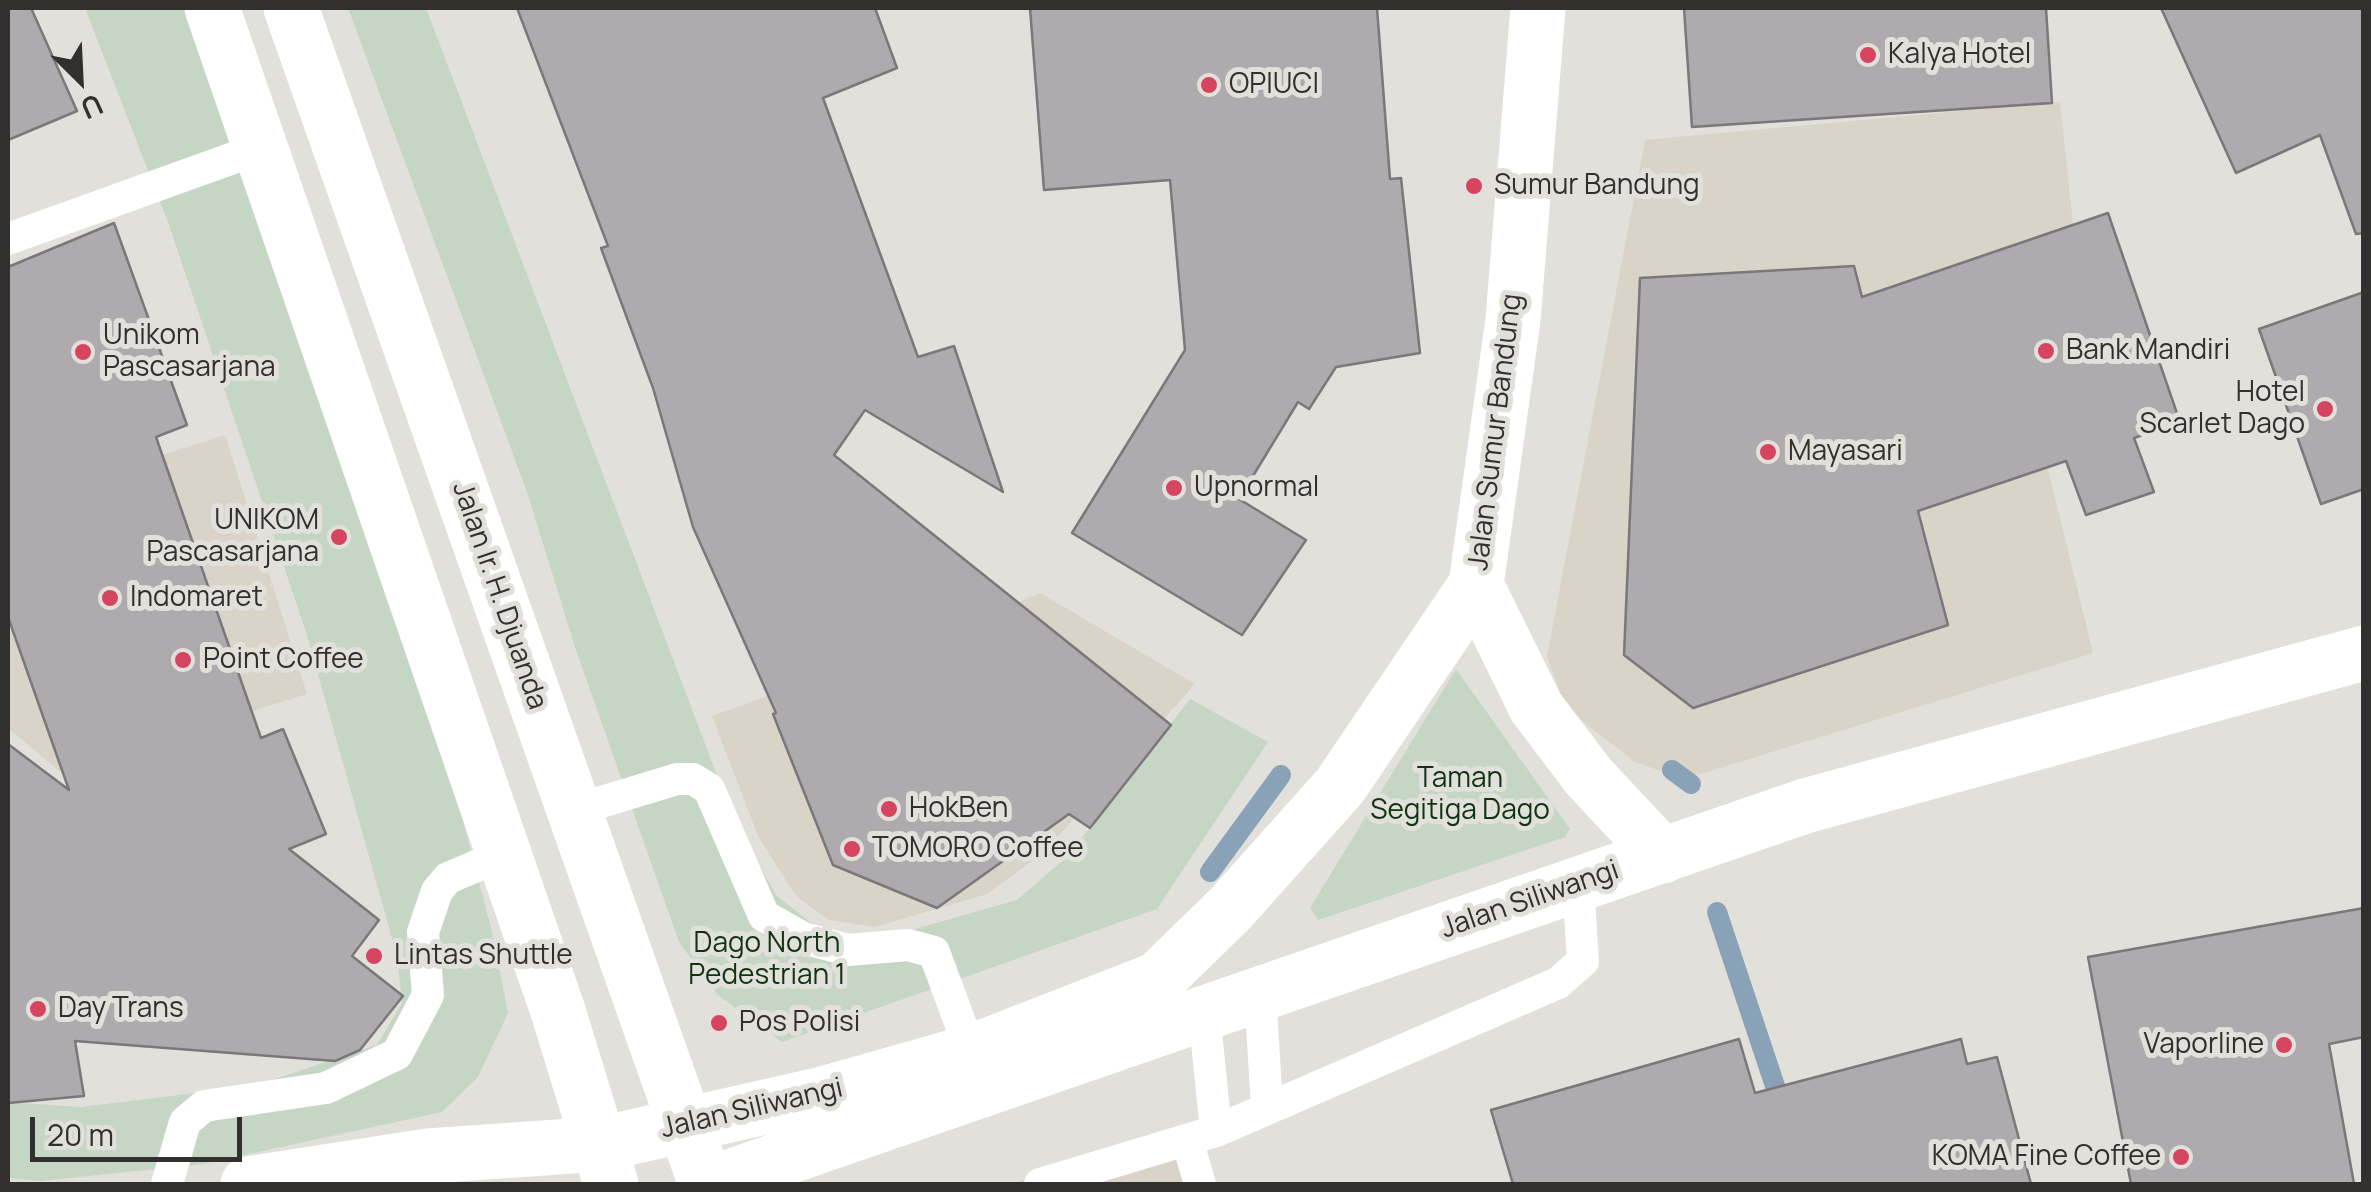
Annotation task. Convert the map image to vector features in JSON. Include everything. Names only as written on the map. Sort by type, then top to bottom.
[{"type":"main road","points":[[212,8],[505,854],[606,1164]]},
{"type":"main road","name":"Jalan Ir. H. Djuanda","points":[[291,8],[707,1184]]},
{"type":"main road","name":"Jalan Sumur Bandung","points":[[1538,8],[1512,320],[1476,586],[1536,708],[1590,777],[1663,856]]},
{"type":"main road","name":"Jalan Siliwangi","points":[[248,1184],[428,1156],[606,1164],[685,1124],[822,1094],[972,1052],[1158,979],[1230,909],[1340,786],[1476,586]]},
{"type":"main road","name":"Jalan Siliwangi","points":[[707,1184],[1805,806],[2364,653]]},
{"type":"lane","points":[[8,239],[260,148]]},
{"type":"lane","points":[[575,810],[677,779],[693,780],[708,789],[764,916],[803,938],[848,950],[908,944],[934,952],[972,1052]]},
{"type":"lane","points":[[167,1184],[185,1122],[204,1106],[326,1088],[397,1054],[428,994],[423,932],[437,891],[448,878],[505,854]]},
{"type":"lane","points":[[1040,1184],[1202,1136],[1558,983],[1583,961],[1578,884]]},
{"type":"lane","points":[[1260,991],[1267,1107]]},
{"type":"lane","points":[[1200,1184],[1204,1012]]},
{"type":"shaded area","points":[[2060,102],[2076,252],[2000,274],[2093,653],[1684,779],[1635,762],[1566,708],[1547,656],[1645,140]]},
{"type":"shaded area","name":"Indomaret","points":[[225,435],[307,694],[59,771],[8,728],[8,504]]},
{"type":"shaded area","points":[[1040,593],[1195,684],[1044,852],[987,894],[875,927],[829,920],[796,896],[758,836],[712,716],[979,620]]},
{"type":"shaded area","points":[[1199,1127],[1215,1184],[1010,1184]]},
{"type":"green space","points":[[85,8],[190,8],[430,695],[492,932],[508,1013],[478,1077],[442,1112],[203,1164],[41,1181],[8,1178],[8,1102],[80,1107],[254,1086],[377,1045],[402,1003],[397,956],[307,635],[168,222]]},
{"type":"green space","name":"Dago North Pedestrian 1","points":[[348,8],[426,8],[734,820],[776,895],[822,932],[870,942],[1017,900],[1060,863],[1190,699],[1268,742],[1157,909],[782,1042],[718,995],[679,942],[576,650],[526,489]]},
{"type":"green space","name":"Taman Segitiga Dago","points":[[1456,669],[1570,829],[1565,837],[1318,920],[1310,908]]},
{"type":"building","points":[[8,8],[31,8],[77,111],[8,140]]},
{"type":"building","points":[[517,8],[875,8],[897,68],[823,98],[918,357],[954,346],[1003,492],[865,410],[834,455],[1171,725],[1090,828],[1069,814],[937,908],[833,865],[773,714],[776,713],[693,527],[653,388],[601,248],[608,246]]},
{"type":"building","points":[[1030,8],[1377,8],[1390,179],[1401,178],[1420,353],[1336,367],[1309,409],[1298,402],[1239,499],[1306,540],[1242,635],[1072,533],[1185,350],[1170,180],[1044,190]]},
{"type":"building","name":"Kalya Hotel","points":[[1684,8],[2046,8],[2052,103],[1692,127]]},
{"type":"building","points":[[2161,8],[2364,8],[2364,233],[2356,234],[2320,135],[2236,173]]},
{"type":"building","name":"Mayasari","points":[[2108,213],[2180,422],[2134,438],[2154,492],[2086,515],[2066,461],[1918,511],[1948,625],[1693,708],[1624,655],[1640,278],[1854,266],[1862,297]]},
{"type":"building","points":[[114,223],[187,425],[156,437],[261,738],[283,729],[326,834],[289,849],[379,920],[352,956],[403,996],[360,1050],[335,1061],[75,1041],[84,1096],[8,1103],[8,744],[69,790],[8,617],[8,267]]},
{"type":"building","name":"Hotel Scarlet Dago","points":[[2364,292],[2364,489],[2321,504],[2259,329]]},
{"type":"building","points":[[2364,908],[2364,1037],[2329,1044],[2354,1184],[2131,1184],[2088,957]]},
{"type":"building","points":[[1739,1039],[1755,1093],[1961,1039],[1967,1064],[1997,1057],[2031,1184],[1513,1184],[1491,1110]]},
{"type":"waterway","points":[[1672,770],[1691,784]]},
{"type":"waterway","points":[[1210,872],[1281,775]]},
{"type":"waterway","points":[[1717,912],[1783,1110]]},
{"type":"place","name":"Kalya Hotel","points":[[1868,55]]},
{"type":"place","name":"OPIUCI","points":[[1209,85]]},
{"type":"place","name":"Sumur Bandung","points":[[1474,186]]},
{"type":"place","name":"Bank Mandiri","points":[[2046,351]]},
{"type":"place","name":"Unikom Pascasarjana","points":[[83,352]]},
{"type":"place","name":"Hotel Scarlet Dago","points":[[2325,409]]},
{"type":"place","name":"Mayasari","points":[[1768,452]]},
{"type":"place","name":"Upnormal","points":[[1174,488]]},
{"type":"place","name":"UNIKOM Pascasarjana","points":[[339,537]]},
{"type":"place","name":"Indomaret","points":[[110,598]]},
{"type":"place","name":"Point Coffee","points":[[183,660]]},
{"type":"place","name":"HokBen","points":[[889,809]]},
{"type":"place","name":"TOMORO Coffee","points":[[852,849]]},
{"type":"place","name":"Lintas Shuttle","points":[[374,956]]},
{"type":"place","name":"Day Trans","points":[[38,1009]]},
{"type":"place","name":"Pos Polisi","points":[[719,1023]]},
{"type":"place","name":"Vaporline","points":[[2284,1045]]},
{"type":"place","name":"KOMA Fine Coffee","points":[[2181,1157]]}]
